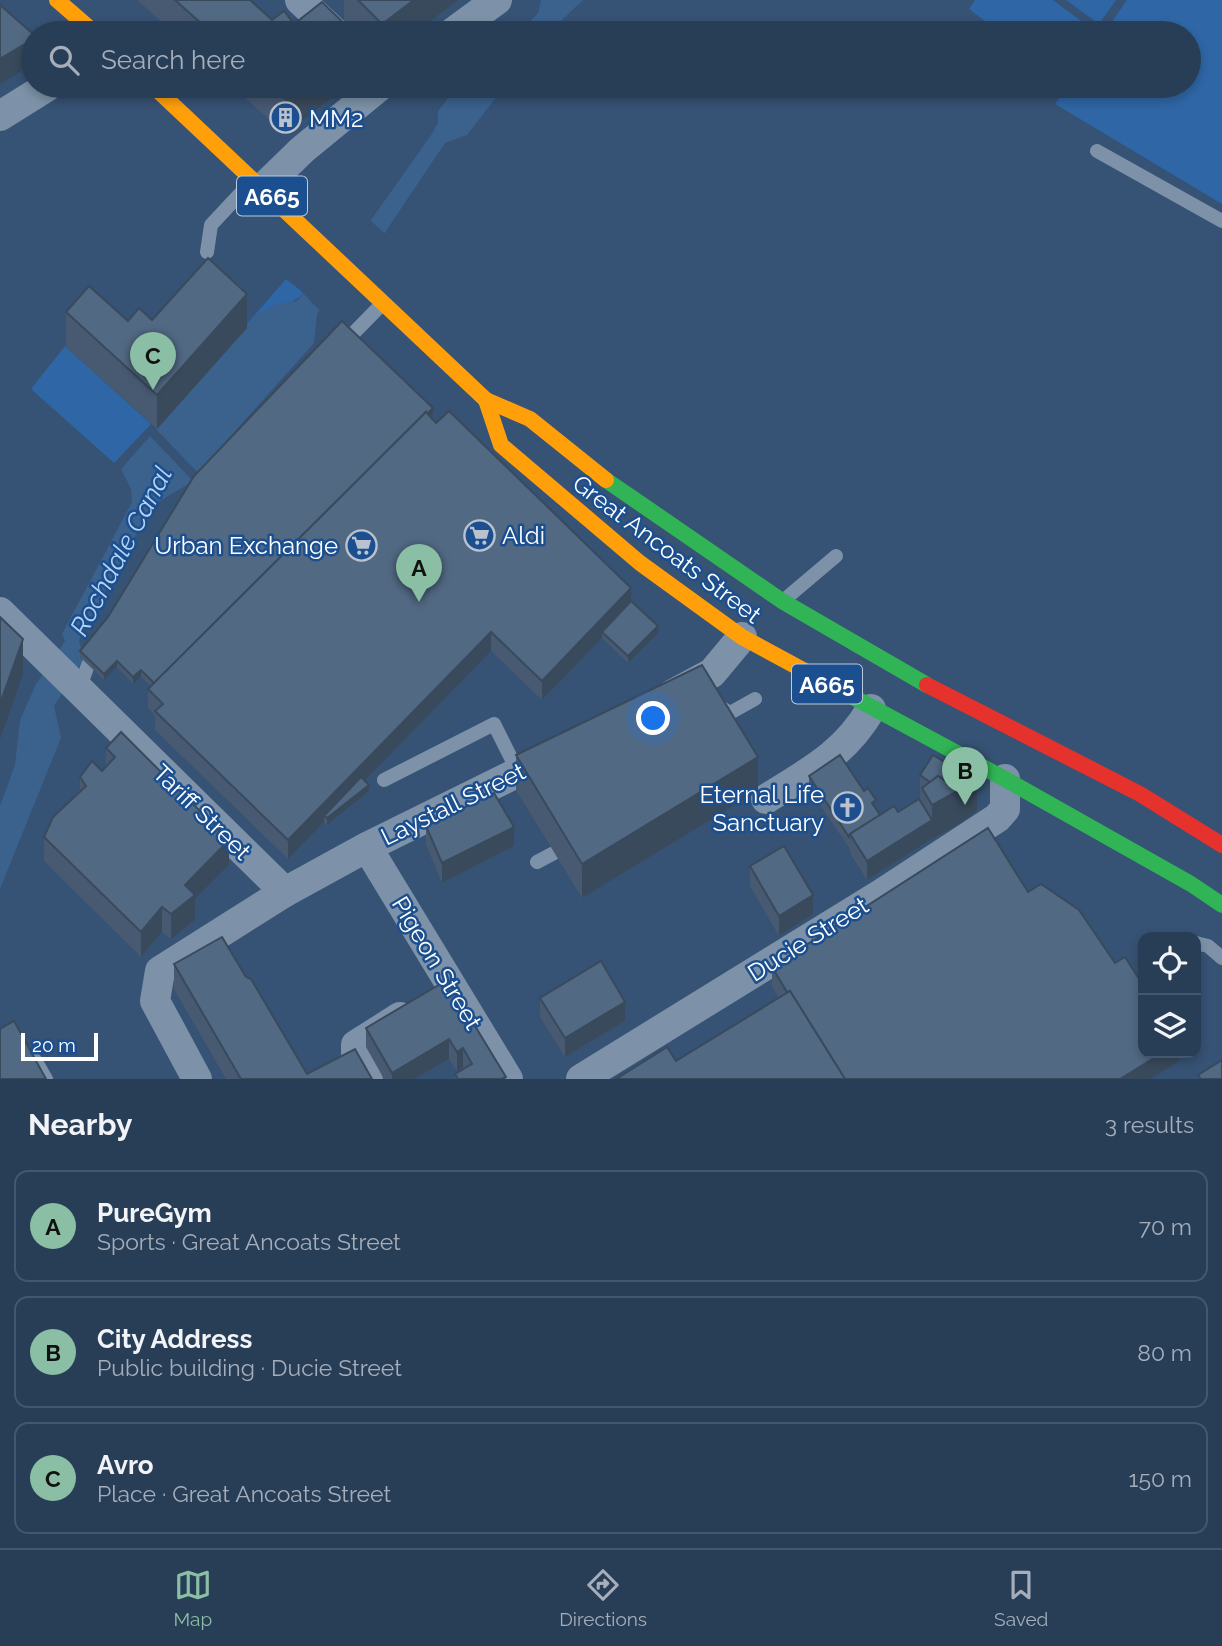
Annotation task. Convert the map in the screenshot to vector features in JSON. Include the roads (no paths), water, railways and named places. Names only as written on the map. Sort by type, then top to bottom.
[{"type":"highway","points":[[57,0],[81,21]]},
{"type":"highway","name":"Great Ancoats Street","points":[[166,98],[486,400],[530,419],[634,501],[777,606],[1140,794],[1222,845]]},
{"type":"highway","name":"Great Ancoats Street","points":[[486,400],[501,445],[631,556],[747,633],[871,709],[1004,760],[1222,905]]},
{"type":"highway","points":[[1002,722],[1004,760]]},
{"type":"street","points":[[300,0],[322,21]]},
{"type":"street","points":[[467,21],[493,1]]},
{"type":"street","points":[[0,116],[29,98]]},
{"type":"street","points":[[258,183],[365,98]]},
{"type":"street","name":"Tariff Street","points":[[0,612],[285,892]]},
{"type":"street","points":[[651,706],[712,673],[747,633]]},
{"type":"street","points":[[766,799],[838,752],[859,729],[871,709]]},
{"type":"street","name":"Laystall Street","points":[[197,1079],[155,1001],[160,971],[285,892],[366,847],[579,742]]},
{"type":"street","name":"Ducie Street","points":[[581,1079],[871,901],[997,818],[1005,809],[1004,760]]},
{"type":"street","name":"Pigeon Street","points":[[366,847],[433,997],[508,1079]]},
{"type":"street","points":[[368,1079],[355,1053],[356,1045],[433,997]]},
{"type":"lane","points":[[1097,151],[1222,221]]},
{"type":"lane","points":[[207,252],[211,225],[258,183]]},
{"type":"lane","points":[[333,355],[383,303]]},
{"type":"lane","points":[[777,606],[836,556]]},
{"type":"lane","points":[[79,690],[99,675],[111,650]]},
{"type":"lane","points":[[699,681],[725,713],[755,699]]},
{"type":"lane","points":[[384,780],[494,724],[518,772]]},
{"type":"lane","points":[[537,862],[554,853]]},
{"type":"lane","points":[[1201,944],[1208,946],[1222,958]]},
{"type":"lane","points":[[35,1060],[46,1079]]},
{"type":"water","points":[[541,0],[583,0],[561,21],[530,21],[538,13]]},
{"type":"water","name":"Rochdale Canal","points":[[448,98],[496,98],[467,135],[445,143],[384,234],[317,314],[314,343],[187,485],[158,502],[147,514],[79,640],[84,659],[54,706],[61,738],[0,889],[0,806],[15,765],[20,720],[36,684],[65,641],[62,634],[132,502],[131,489],[121,469],[256,315],[277,304],[297,301],[371,220],[431,135],[438,123],[438,111]]},
{"type":"place","name":"MM2","points":[[286,118]]},
{"type":"place","name":"Avro","points":[[153,390]]},
{"type":"place","name":"Aldi","points":[[479,535]]},
{"type":"place","name":"Urban Exchange","points":[[361,545]]},
{"type":"place","name":"PureGym","points":[[419,602]]},
{"type":"place","name":"City Address","points":[[965,805]]},
{"type":"place","name":"Eternal Life Sanctuary","points":[[847,808]]}]
